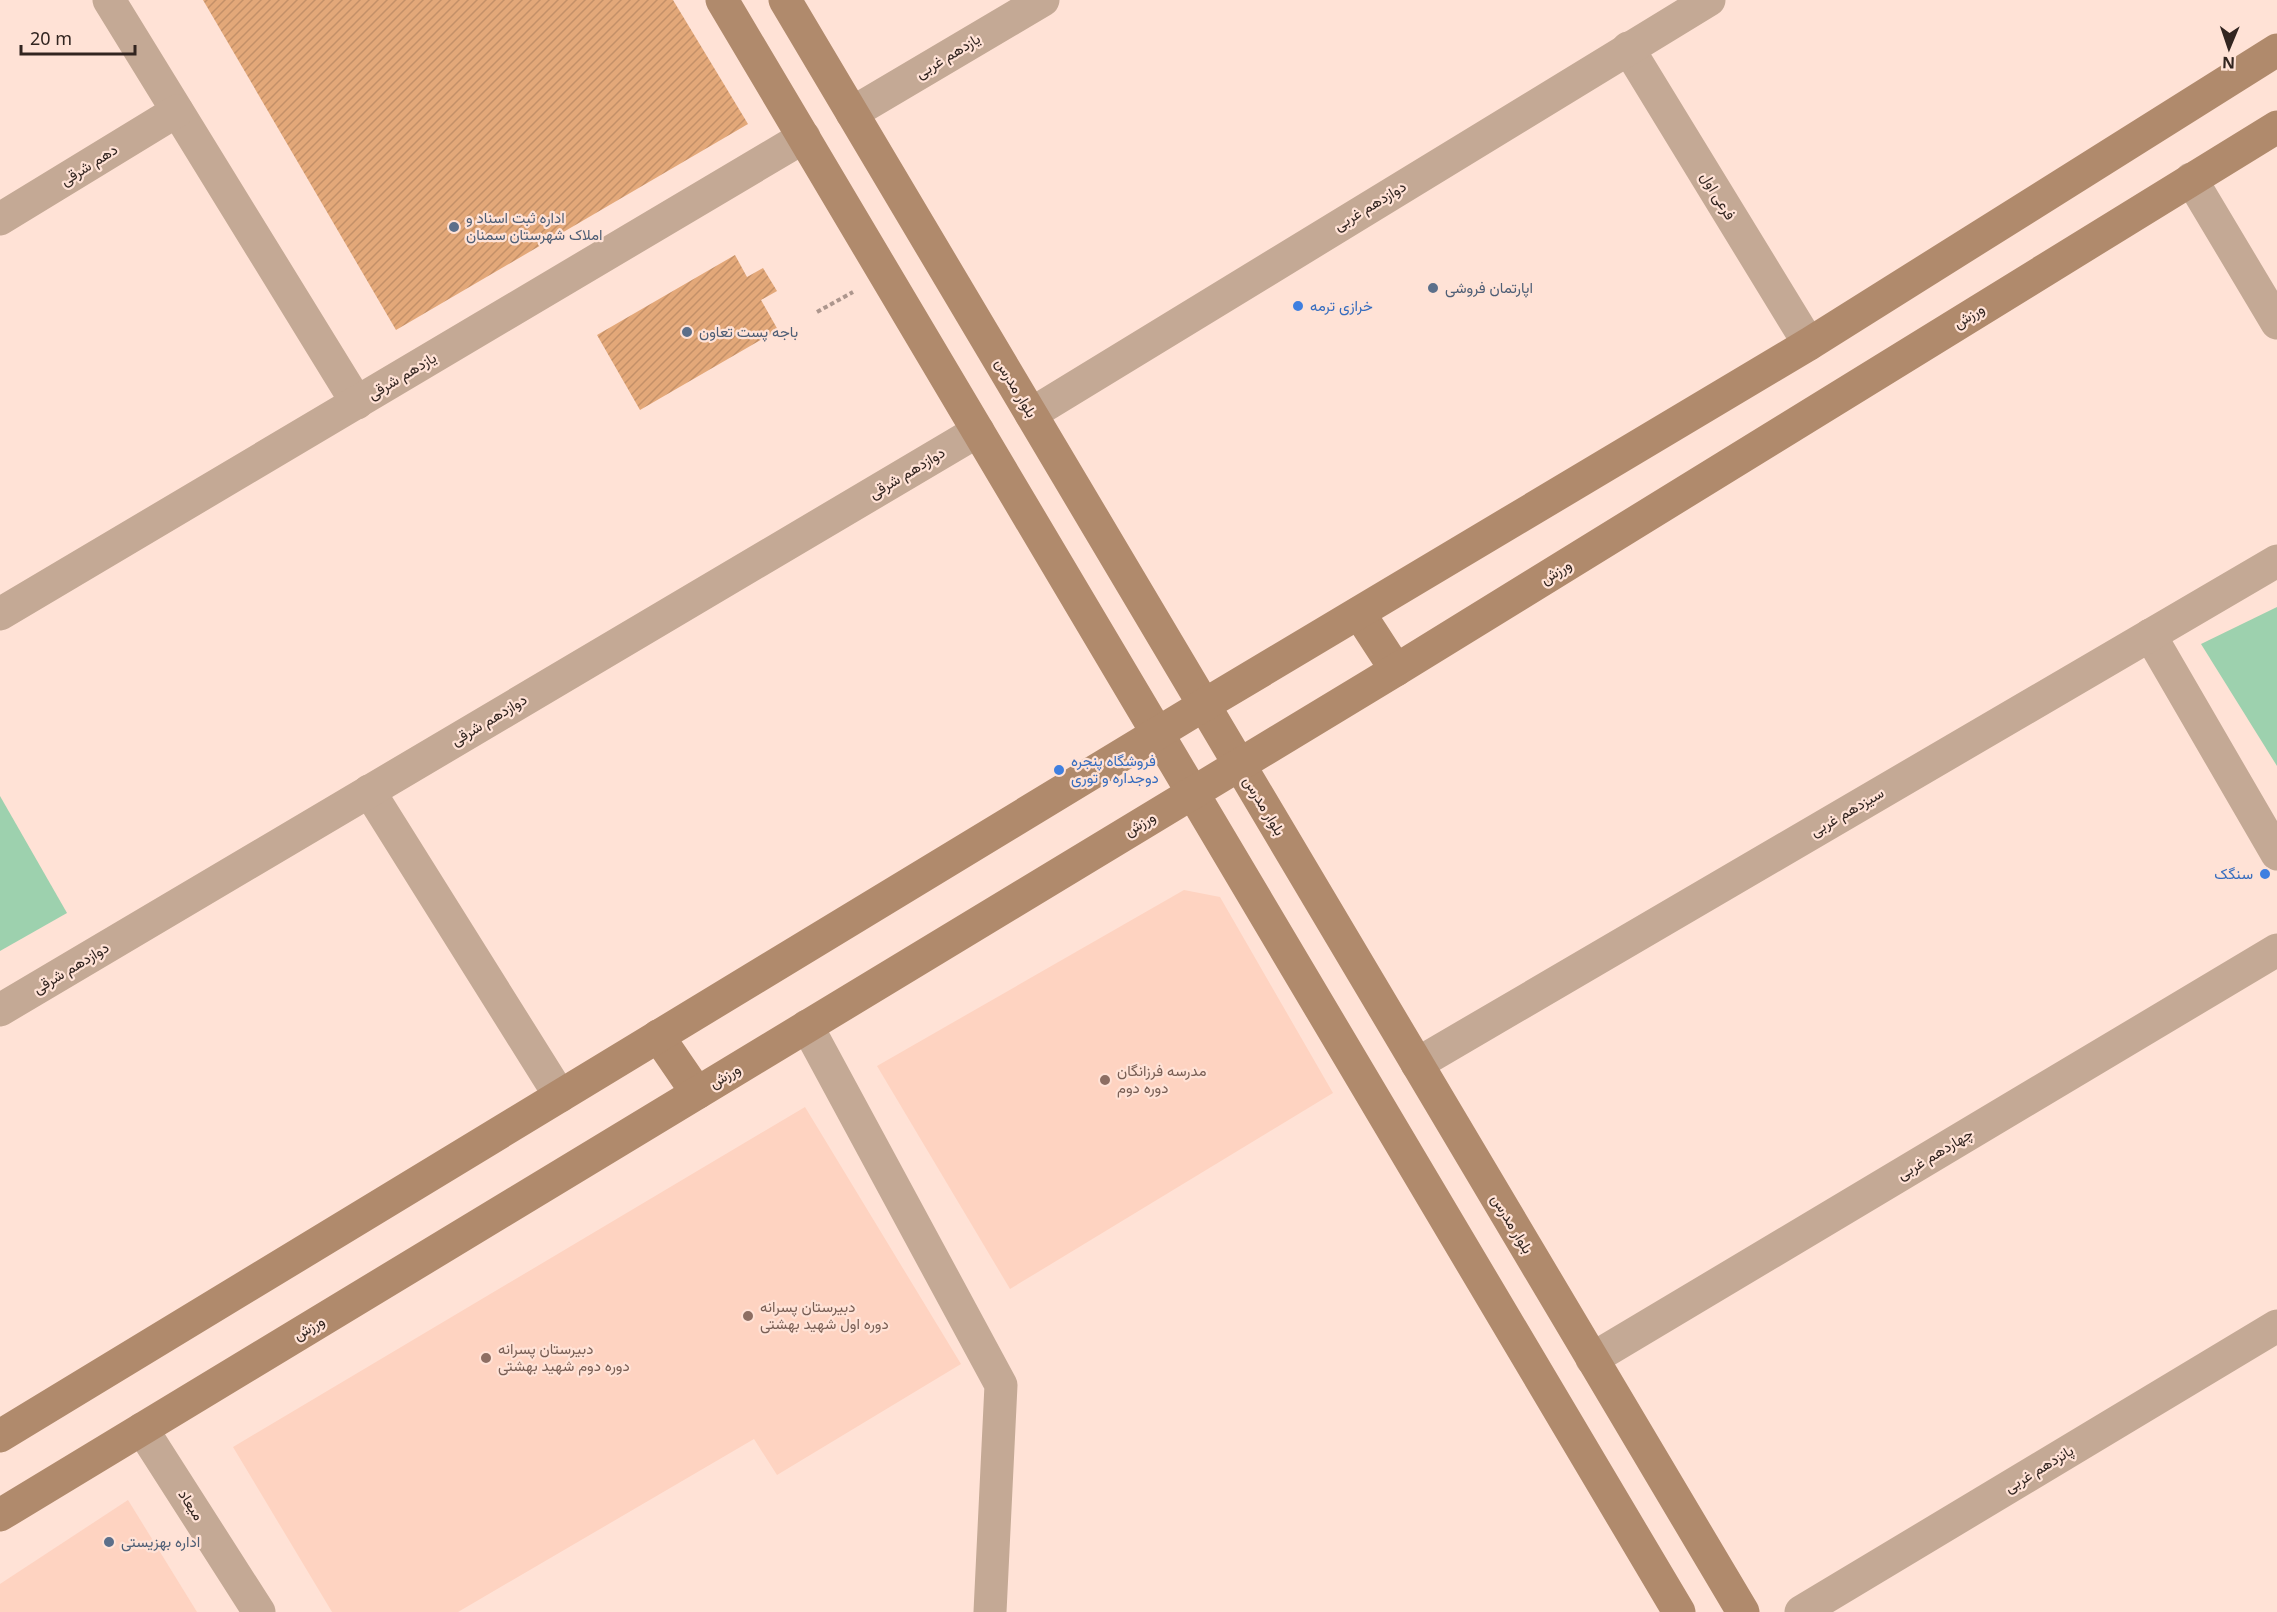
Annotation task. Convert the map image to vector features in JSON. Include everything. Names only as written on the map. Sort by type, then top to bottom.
[{"type":"main road","points":[[722,0],[1679,1612]]},
{"type":"main road","name":"بلوار مدرس","points":[[785,0],[1743,1612]]},
{"type":"main road","points":[[0,1436],[1204,705],[1809,344],[2277,50]]},
{"type":"main road","name":"ورزش","points":[[0,1515],[1396,670],[2277,127]]},
{"type":"main road","points":[[1359,613],[1396,670]]},
{"type":"main road","points":[[658,1036],[697,1093]]},
{"type":"street","points":[[109,0],[357,403]]},
{"type":"street","name":"یازدهم غربی","points":[[852,113],[1043,0]]},
{"type":"street","name":"دوازدهم غربی","points":[[1031,414],[1709,0]]},
{"type":"street","name":"فرعی اول","points":[[1628,48],[1809,344]]},
{"type":"street","name":"دهم شرقی","points":[[0,219],[177,111]]},
{"type":"street","name":"یازدهم شرقی","points":[[0,614],[804,137]]},
{"type":"street","points":[[2191,179],[2277,323]]},
{"type":"street","name":"دوازدهم شرقی","points":[[0,1010],[978,431]]},
{"type":"street","name":"سیزدهم غربی","points":[[1417,1064],[2277,561]]},
{"type":"street","points":[[2150,635],[2277,854]]},
{"type":"street","points":[[369,791],[560,1096]]},
{"type":"street","name":"چهاردهم غربی","points":[[1592,1359],[2277,950]]},
{"type":"street","points":[[807,1026],[1001,1385],[990,1612]]},
{"type":"street","name":"پانزدهم غربی","points":[[1802,1612],[2277,1326]]},
{"type":"street","name":"میعاد","points":[[142,1429],[259,1612]]},
{"type":"shaded area","name":"مدرسه فرزانگان دوره دوم","points":[[1184,890],[1220,897],[1333,1093],[1010,1289],[877,1066]]},
{"type":"shaded area","points":[[805,1107],[961,1364],[777,1475],[754,1439],[458,1612],[332,1612],[233,1447]]},
{"type":"shaded area","name":"اداره بهزیستی","points":[[128,1500],[197,1612],[0,1612],[0,1584]]},
{"type":"green space","points":[[2277,607],[2277,766],[2201,644]]},
{"type":"green space","points":[[0,796],[67,913],[0,951]]},
{"type":"building","name":"اداره ثبت اسناد و املاک شهرستان سمنان","points":[[203,0],[673,0],[748,124],[396,330]]},
{"type":"building","name":"باجه پست تعاون","points":[[735,255],[747,277],[763,268],[777,291],[761,300],[778,330],[640,410],[597,335]]},
{"type":"place","name":"اداره ثبت اسناد و املاک شهرستان سمنان","points":[[454,227]]},
{"type":"place","name":"اپارتمان فروشی","points":[[1433,288]]},
{"type":"place","name":"خرازی ترمه","points":[[1298,306]]},
{"type":"place","name":"باجه پست تعاون","points":[[687,332]]},
{"type":"place","name":"فروشگاه پنجره دوجداره و توری","points":[[1059,770]]},
{"type":"place","name":"سنگک","points":[[2265,874]]},
{"type":"place","name":"مدرسه فرزانگان دوره دوم","points":[[1105,1080]]},
{"type":"place","name":"دبیرستان پسرانه دوره اول شهید بهشتی","points":[[748,1316]]},
{"type":"place","name":"دبیرستان پسرانه دوره دوم شهید بهشتی","points":[[486,1358]]},
{"type":"place","name":"اداره بهزیستی","points":[[109,1542]]}]
